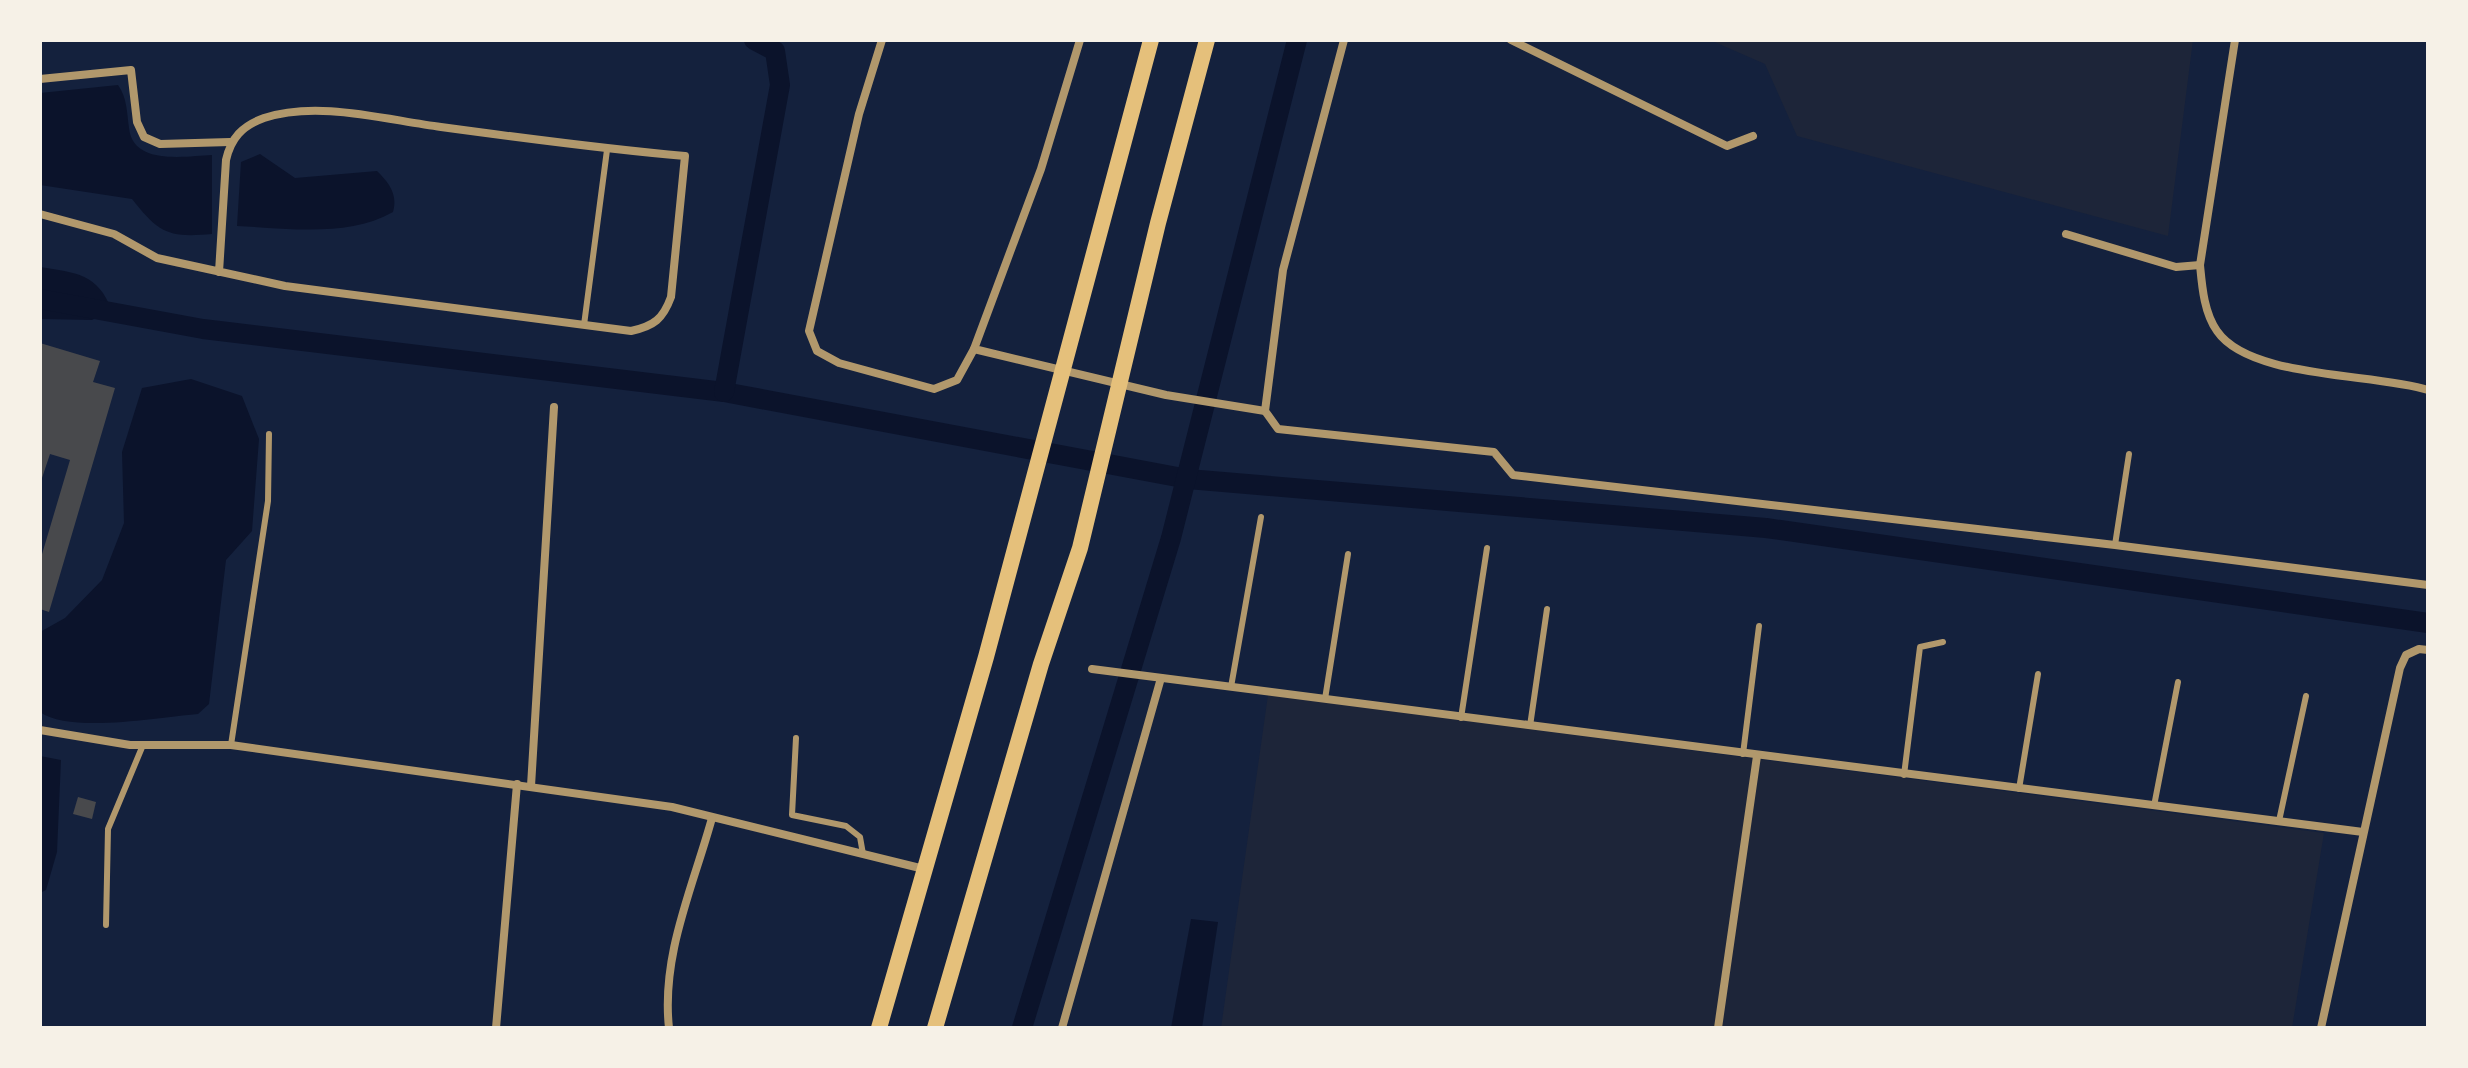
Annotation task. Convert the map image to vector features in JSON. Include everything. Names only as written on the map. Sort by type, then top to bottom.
[{"type":"main road","points":[[879,1028],[986,657],[1100,219],[1151,40]]},
{"type":"main road","points":[[935,1028],[1041,664],[1080,548],[1158,223],[1207,40]]},
{"type":"street","points":[[882,40],[855,129],[809,331],[817,351],[839,363],[934,389],[957,380],[974,349],[1041,169],[1080,40]]},
{"type":"street","points":[[1344,40],[1283,270],[1265,411],[1278,429],[1494,452],[1513,475],[2428,585]]},
{"type":"street","points":[[1511,40],[1727,146],[1753,136]]},
{"type":"street","points":[[2235,40],[2200,265],[2202,286],[2217,332],[2242,352],[2307,372],[2401,382],[2428,390]]},
{"type":"street","points":[[40,79],[131,70],[137,122],[144,137],[160,144],[230,142]]},
{"type":"street","points":[[40,214],[114,234],[157,258],[219,272],[285,286],[631,331],[651,327],[665,314],[671,297],[685,156],[607,150],[303,111],[266,117],[244,127],[230,142],[226,160],[219,272]]},
{"type":"street","points":[[2066,234],[2176,267],[2200,265]]},
{"type":"street","points":[[974,349],[1166,395],[1265,411]]},
{"type":"street","points":[[531,786],[554,407]]},
{"type":"street","points":[[2321,1028],[2400,668],[2406,655],[2419,649],[2428,650]]},
{"type":"street","points":[[1092,669],[1743,755],[2363,832]]},
{"type":"street","points":[[1062,1028],[1156,677]]},
{"type":"street","points":[[40,730],[143,745],[231,745],[672,807],[925,869]]},
{"type":"street","points":[[1718,1028],[1757,756]]},
{"type":"street","points":[[496,1028],[517,784]]},
{"type":"street","points":[[669,1028],[666,995],[672,949],[712,818]]},
{"type":"lane","points":[[584,325],[607,150]]},
{"type":"lane","points":[[231,745],[268,501],[269,434]]},
{"type":"lane","points":[[2115,545],[2129,454]]},
{"type":"lane","points":[[1231,687],[1261,517]]},
{"type":"lane","points":[[1461,718],[1487,548]]},
{"type":"lane","points":[[1325,699],[1348,554]]},
{"type":"lane","points":[[1530,726],[1547,609]]},
{"type":"lane","points":[[1743,755],[1759,626]]},
{"type":"lane","points":[[1904,775],[1920,647],[1943,642]]},
{"type":"lane","points":[[2019,789],[2038,674]]},
{"type":"lane","points":[[2154,806],[2178,682]]},
{"type":"lane","points":[[2279,821],[2306,696]]},
{"type":"lane","points":[[796,738],[792,815],[846,826],[860,837],[863,854]]},
{"type":"lane","points":[[106,925],[108,829],[143,745]]},
{"type":"shaded area","points":[[1710,40],[2193,40],[2168,236],[1797,136],[1765,64]]},
{"type":"shaded area","points":[[118,85],[125,100],[133,140],[140,148],[162,156],[212,155],[212,234],[185,235],[166,231],[132,199],[40,185],[40,93]]},
{"type":"shaded area","points":[[260,154],[295,178],[377,171],[391,189],[393,212],[356,225],[316,230],[237,226],[241,162]]},
{"type":"shaded area","points":[[40,267],[75,274],[93,282],[112,311],[92,320],[40,319]]},
{"type":"shaded area","points":[[191,379],[242,396],[259,439],[252,531],[226,560],[209,704],[198,714],[139,720],[93,723],[54,719],[40,712],[40,632],[65,618],[102,580],[124,523],[122,452],[142,388]]},
{"type":"shaded area","points":[[1268,695],[2324,833],[2292,1028],[1221,1028]]},
{"type":"shaded area","points":[[40,756],[61,760],[57,852],[46,890],[40,893]]},
{"type":"shaded area","points":[[1191,919],[1218,922],[1202,1028],[1171,1028]]},
{"type":"building","points":[[40,343],[100,361],[93,382],[115,388],[49,612],[40,609],[40,561],[70,460],[50,454],[40,484]]},
{"type":"building","points":[[78,797],[96,802],[92,819],[73,814]]},
{"type":"waterway","points":[[724,392],[780,85],[775,51],[754,40]]},
{"type":"waterway","points":[[1022,1028],[1171,538],[1297,40]]},
{"type":"waterway","points":[[40,299],[203,329],[724,392],[1188,479],[1766,528],[2428,623]]}]
